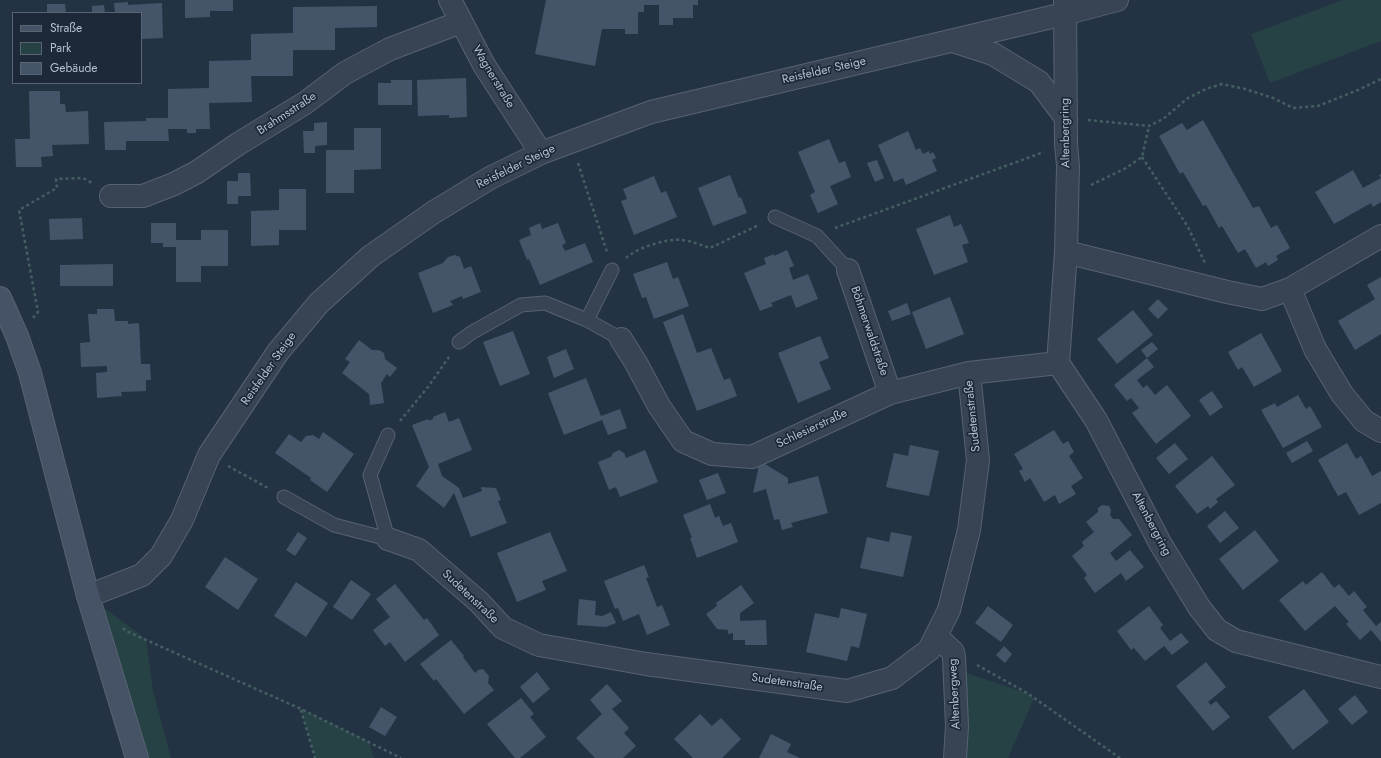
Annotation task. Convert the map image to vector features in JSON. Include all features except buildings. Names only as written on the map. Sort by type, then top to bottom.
[{"type":"street","name":"Wagnerstraße","points":[[450,0],[484,65],[541,153]]},
{"type":"street","name":"Reisfelder Steige","points":[[88,596],[142,575],[161,556],[182,520],[209,455],[278,352],[319,303],[371,256],[434,212],[490,178],[541,153],[651,112],[952,41],[1064,7],[1117,0]]},
{"type":"street","name":"Altenbergring","points":[[1064,7],[1066,144],[1068,166],[1066,195],[1066,252],[1058,363],[1096,420],[1160,543],[1199,607],[1216,630],[1236,641],[1381,677]]},
{"type":"street","name":"Brahmsstraße","points":[[111,196],[143,196],[174,184],[197,172],[238,144],[305,103],[345,73],[390,49],[461,22]]},
{"type":"street","points":[[952,41],[993,54],[1039,82],[1066,118]]},
{"type":"street","points":[[1066,252],[1227,292],[1262,299],[1290,289],[1381,236]]},
{"type":"street","name":"Böhmerwaldstraße","points":[[848,270],[890,392]]},
{"type":"street","points":[[1290,289],[1315,349],[1342,394],[1364,421],[1381,430]]},
{"type":"street","points":[[0,298],[17,336],[30,373],[88,596],[137,758]]},
{"type":"street","name":"Schlesierstraße","points":[[621,338],[659,406],[683,441],[712,454],[752,457],[890,392],[969,373],[1058,363]]},
{"type":"street","name":"Sudetenstraße","points":[[388,539],[419,550],[479,602],[503,628],[538,645],[646,664],[847,691],[892,678],[928,650],[949,610],[969,530],[978,460],[969,373]]},
{"type":"street","name":"Altenbergweg","points":[[936,636],[953,652],[954,657],[957,726],[955,758]]},
{"type":"lane","points":[[776,218],[817,236],[848,270]]},
{"type":"lane","points":[[587,320],[612,270]]},
{"type":"lane","points":[[459,342],[470,333],[521,305],[545,303],[587,320],[621,338]]},
{"type":"lane","points":[[388,436],[370,475],[388,539]]},
{"type":"lane","points":[[284,497],[334,525],[388,539]]},
{"type":"path","points":[[1066,118],[1149,126],[1163,119],[1188,98],[1206,89],[1222,84],[1266,95],[1293,108],[1318,106],[1381,79]]},
{"type":"path","points":[[1066,195],[1099,182],[1126,168],[1142,157],[1149,126]]},
{"type":"path","points":[[572,142],[612,270],[630,254],[661,242],[682,240],[710,248],[776,218]]},
{"type":"path","points":[[817,236],[862,218],[1066,144]]},
{"type":"path","points":[[1142,157],[1188,227],[1205,264],[1213,288]]},
{"type":"path","points":[[17,336],[38,312],[19,210],[57,188],[56,179],[83,178],[111,196]]},
{"type":"path","points":[[388,436],[428,387],[459,342]]},
{"type":"path","points":[[209,455],[284,497]]},
{"type":"path","points":[[121,626],[126,631],[301,709],[401,758]]},
{"type":"path","points":[[954,657],[969,660],[1027,693],[1120,758]]},
{"type":"path","points":[[301,709],[315,758]]},
{"type":"green space","points":[[1343,0],[1381,0],[1381,41],[1270,83],[1251,34]]},
{"type":"green space","points":[[88,596],[146,639],[153,691],[171,758],[137,758]]},
{"type":"green space","points":[[954,669],[1027,693],[1034,698],[1008,758],[955,758]]},
{"type":"green space","points":[[301,709],[369,742],[374,758],[315,758]]}]
